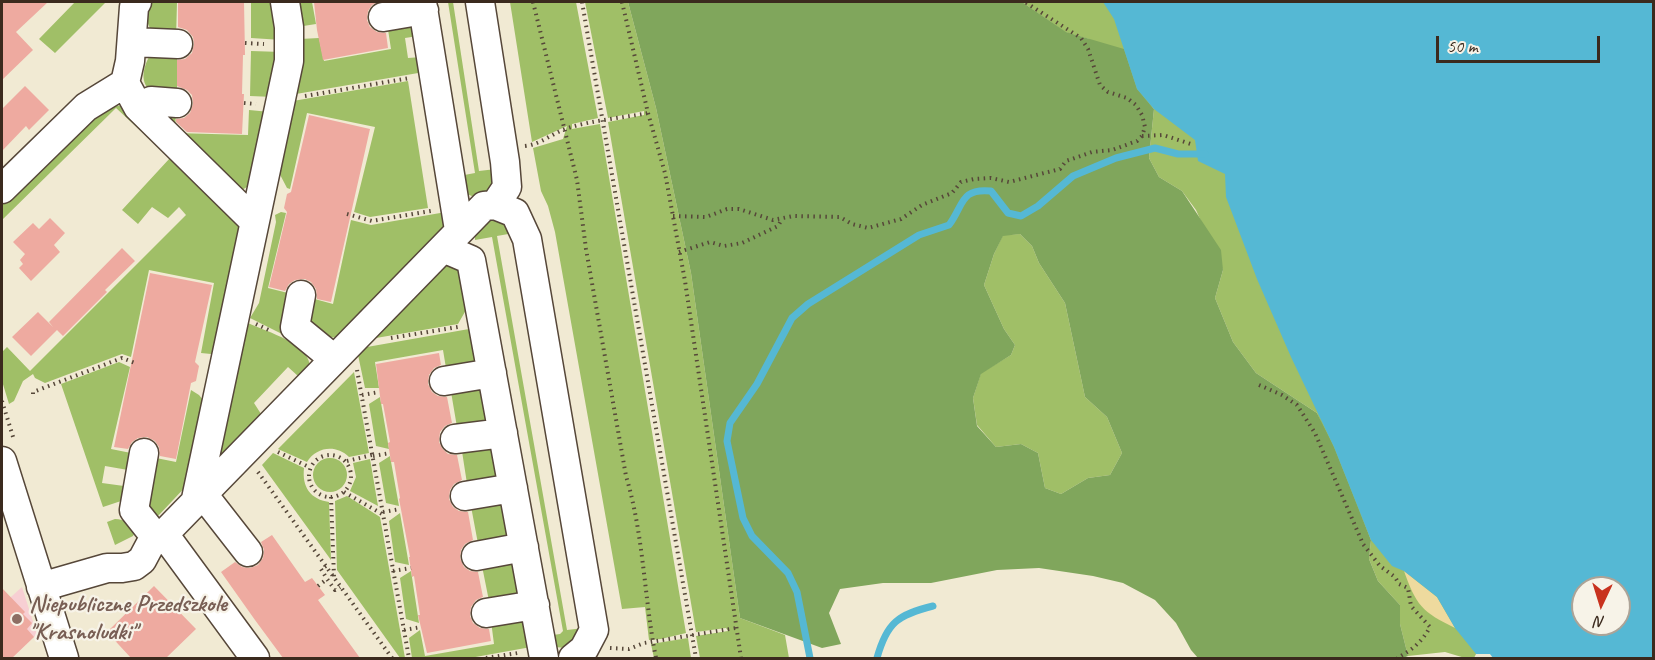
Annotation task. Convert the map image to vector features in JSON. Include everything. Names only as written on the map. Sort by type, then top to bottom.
[{"type":"street","points":[[137,2],[134,7],[130,62],[131,95],[254,220]]},
{"type":"street","points":[[199,496],[254,220],[289,61],[289,27],[285,2]]},
{"type":"street","points":[[480,2],[507,187],[495,205]]},
{"type":"street","points":[[383,17],[423,6],[434,74],[452,228],[471,260],[544,654]]},
{"type":"street","points":[[132,42],[178,44]]},
{"type":"street","points":[[2,189],[86,107],[131,95],[151,101],[177,103]]},
{"type":"street","points":[[41,587],[107,568],[136,545],[157,539],[249,446],[345,361],[452,228],[484,206],[495,205],[515,213],[527,239],[594,630],[584,649],[573,658]]},
{"type":"street","points":[[301,295],[296,327],[345,361]]},
{"type":"street","points":[[444,381],[492,373]]},
{"type":"street","points":[[454,439],[503,433]]},
{"type":"street","points":[[144,453],[134,510],[255,658]]},
{"type":"street","points":[[2,461],[64,658]]},
{"type":"street","points":[[465,496],[513,488]]},
{"type":"street","points":[[199,496],[248,552]]},
{"type":"street","points":[[476,556],[524,547]]},
{"type":"street","points":[[486,613],[535,605]]},
{"type":"path","points":[[533,2],[577,180],[586,249],[626,476],[634,502],[641,544],[652,642],[656,658]]},
{"type":"path","points":[[582,2],[696,658]]},
{"type":"path","points":[[622,2],[673,216],[705,412],[741,658]]},
{"type":"path","points":[[673,216],[706,217],[727,209],[740,209],[773,220],[818,215],[840,217],[852,224],[868,228],[901,219],[922,206],[952,193],[961,182],[991,178],[1009,182],[1060,169],[1066,161],[1092,152],[1112,150],[1137,141],[1142,136],[1144,127],[1142,115],[1136,105],[1127,98],[1108,92],[1100,85],[1088,49],[1081,38],[1025,2]]},
{"type":"path","points":[[245,43],[253,44]]},
{"type":"path","points":[[281,100],[434,74]]},
{"type":"path","points":[[244,103],[252,103]]},
{"type":"path","points":[[503,149],[543,142],[565,129],[648,113]]},
{"type":"path","points":[[1142,136],[1163,135],[1194,145]]},
{"type":"path","points":[[347,214],[372,222],[452,228]]},
{"type":"path","points":[[679,252],[710,242],[724,246],[742,243],[778,226],[782,219]]},
{"type":"path","points":[[389,338],[483,323]]},
{"type":"path","points":[[33,394],[33,392],[122,358],[135,363]]},
{"type":"path","points":[[345,361],[362,395],[409,658]]},
{"type":"path","points":[[1259,385],[1282,395],[1297,405],[1315,433],[1363,544],[1380,566],[1395,577],[1399,584],[1408,588],[1411,606],[1430,627],[1425,637],[1414,649],[1397,658]]},
{"type":"path","points":[[362,395],[379,392]]},
{"type":"path","points":[[249,446],[309,467]]},
{"type":"path","points":[[249,446],[334,578],[392,658]]},
{"type":"path","points":[[346,461],[390,453]]},
{"type":"path","points":[[326,454],[341,456],[346,461],[352,477],[349,487],[344,492],[331,497],[321,495],[311,486],[308,472],[314,461],[326,454]]},
{"type":"path","points":[[344,492],[383,513],[400,509]]},
{"type":"path","points":[[331,497],[334,578]]},
{"type":"path","points":[[326,566],[321,569],[327,579],[335,590],[340,586]]},
{"type":"path","points":[[393,571],[411,568]]},
{"type":"path","points":[[318,586],[327,579]]},
{"type":"path","points":[[403,630],[421,627]]},
{"type":"path","points":[[629,649],[692,634],[736,628]]},
{"type":"path","points":[[486,658],[544,654]]},
{"type":"shaded area","name":"Niepubliczne Przedszkole \"Krasnoludki\"","points":[[22,587],[37,634],[12,658],[2,658],[2,605]]},
{"type":"green space","points":[[75,2],[106,2],[55,53],[39,39]]},
{"type":"green space","points":[[148,2],[177,2],[176,39],[152,33],[146,19]]},
{"type":"green space","points":[[251,2],[276,2],[282,40],[251,38]]},
{"type":"green space","points":[[293,2],[312,2],[316,24],[297,27]]},
{"type":"green space","points":[[448,2],[453,2],[479,171],[496,169],[497,179],[489,193],[474,197],[465,193],[459,176],[475,173]]},
{"type":"green space","points":[[510,2],[576,2],[598,118],[572,124],[572,129],[600,124],[686,633],[649,640],[645,607],[622,609],[555,232],[541,191],[533,148],[563,139],[567,126],[532,142]]},
{"type":"green space","points":[[585,2],[628,2],[656,108],[691,273],[740,618],[785,635],[789,658],[700,658],[696,636],[728,631],[726,628],[696,632],[608,122],[644,115],[644,111],[608,118]]},
{"type":"green space","points":[[628,2],[1022,2],[1066,32],[1124,49],[1137,89],[1154,109],[1149,158],[1159,177],[1182,191],[1221,250],[1223,270],[1215,298],[1233,342],[1256,373],[1317,413],[1334,447],[1371,540],[1369,559],[1378,581],[1400,605],[1400,624],[1408,656],[1403,658],[1198,658],[1176,623],[1155,600],[1123,583],[1039,568],[997,570],[931,583],[883,583],[840,589],[829,613],[841,644],[822,648],[740,618],[691,273],[656,108]],"holes":[[[1020,234],[1032,246],[1039,263],[1065,303],[1085,397],[1107,417],[1122,453],[1110,475],[1088,478],[1061,494],[1045,488],[1038,453],[1021,444],[996,447],[977,426],[973,398],[981,374],[1011,355],[1015,345],[1004,329],[984,285],[994,254],[1003,236]]]},
{"type":"green space","points":[[1022,2],[1176,2],[1211,123],[1361,442],[1490,653],[1476,654],[1474,658],[1465,658],[1445,652],[1408,656],[1400,624],[1400,605],[1378,581],[1369,559],[1371,540],[1317,413],[1256,373],[1233,342],[1215,298],[1223,270],[1196,210],[1182,191],[1159,177],[1149,158],[1154,109],[1089,39],[1065,32]]},
{"type":"green space","points":[[387,23],[412,24],[418,36],[405,38],[408,58],[422,57],[424,72],[296,94],[300,39],[319,38],[324,61],[391,49]]},
{"type":"green space","points":[[153,51],[177,51],[177,97],[155,92],[147,87],[144,77],[145,66]]},
{"type":"green space","points":[[251,51],[282,52],[274,97],[250,96]]},
{"type":"green space","points":[[408,81],[428,208],[370,217],[354,212],[375,127],[307,113],[290,189],[287,188],[275,165],[293,101]]},
{"type":"green space","points":[[122,106],[230,203],[241,234],[219,349],[211,354],[201,353],[214,283],[149,270],[131,357],[122,354],[45,383],[35,378],[33,374],[23,381],[14,401],[9,404],[2,381],[2,352],[7,347],[30,371],[186,215],[179,207],[168,218],[152,207],[138,224],[122,210],[170,158],[116,108],[2,220],[2,205],[102,107]]},
{"type":"green space","points":[[161,109],[176,109],[175,133],[248,135],[249,110],[270,112],[255,182],[242,190],[231,190],[158,122],[155,118],[156,112]]},
{"type":"green space","points":[[281,212],[286,213],[268,288],[288,293],[294,340],[250,318],[259,303],[276,222],[275,215]]},
{"type":"green space","points":[[446,212],[448,223],[343,338],[327,337],[309,321],[311,298],[333,304],[351,220],[371,225]]},
{"type":"green space","points":[[488,219],[501,219],[514,233],[497,236],[567,630],[584,628],[566,648],[555,647],[546,636],[560,634],[563,631],[492,237],[475,240],[475,236]]},
{"type":"green space","points":[[1020,234],[1032,246],[1039,263],[1065,303],[1085,397],[1107,417],[1122,453],[1110,475],[1088,478],[1061,494],[1045,488],[1038,453],[1021,444],[996,447],[977,425],[973,398],[981,373],[1011,355],[1015,345],[1004,329],[984,285],[1003,235]]},
{"type":"green space","points":[[447,264],[458,267],[472,311],[466,310],[458,324],[376,338],[372,332]]},
{"type":"green space","points":[[248,323],[296,346],[309,360],[310,369],[304,376],[298,376],[288,367],[254,403],[263,417],[225,455],[215,449]]},
{"type":"green space","points":[[469,329],[477,335],[479,359],[447,374],[443,350],[375,362],[379,388],[365,388],[358,355],[367,347]]},
{"type":"green space","points":[[119,362],[130,367],[111,449],[131,453],[128,470],[105,466],[102,483],[124,486],[121,501],[103,507],[61,384]]},
{"type":"green space","points":[[354,372],[369,453],[349,457],[338,450],[326,449],[316,453],[307,462],[278,449]]},
{"type":"green space","points":[[450,386],[486,388],[491,418],[479,430],[458,433]]},
{"type":"green space","points":[[191,390],[199,395],[207,405],[190,482],[158,516],[154,515],[147,503],[156,458],[176,462]]},
{"type":"green space","points":[[380,397],[389,449],[376,446],[369,404]]},
{"type":"green space","points":[[480,442],[497,451],[497,481],[468,490],[461,445]]},
{"type":"green space","points":[[273,453],[304,468],[304,481],[309,491],[317,498],[329,502],[331,560],[262,465]]},
{"type":"green space","points":[[390,456],[399,506],[386,503],[379,463]]},
{"type":"green space","points":[[330,458],[342,463],[347,475],[342,487],[330,492],[318,487],[313,475],[318,463]]},
{"type":"green space","points":[[370,459],[378,506],[350,491],[356,477],[353,463]]},
{"type":"green space","points":[[347,496],[380,517],[405,658],[400,658],[337,570],[335,501]]},
{"type":"green space","points":[[497,499],[507,508],[508,539],[479,549],[470,501]]},
{"type":"green space","points":[[400,513],[409,565],[395,562],[389,521]]},
{"type":"green space","points":[[115,519],[127,523],[134,534],[115,545],[107,522]]},
{"type":"green space","points":[[508,559],[520,576],[517,597],[490,606],[481,561]]},
{"type":"green space","points":[[411,571],[419,623],[406,619],[400,578]]},
{"type":"green space","points":[[522,620],[527,625],[531,647],[470,658],[412,658],[409,638],[420,630],[425,656],[494,644],[491,621]]},
{"type":"green space","points":[[688,638],[691,658],[654,658],[651,644]]},
{"type":"sand","points":[[1404,571],[1437,597],[1455,628],[1435,617],[1422,606],[1412,592]]},
{"type":"water","points":[[1103,2],[1653,2],[1653,658],[1493,658],[1490,654],[1476,654],[1455,628],[1437,597],[1404,571],[1392,566],[1371,540],[1334,447],[1257,279],[1226,197],[1225,174],[1198,161],[1195,140],[1154,109],[1137,89],[1114,19]]},
{"type":"building","points":[[2,2],[48,2],[16,32],[33,50],[2,80]]},
{"type":"building","points":[[178,2],[244,2],[245,55],[243,55],[242,134],[187,132],[176,122],[176,119],[184,118],[190,113],[193,104],[192,95],[177,86],[177,60],[185,59],[192,53],[194,44],[193,37],[187,30],[178,27]]},
{"type":"building","points":[[314,2],[378,2],[368,11],[367,20],[370,27],[377,32],[386,33],[388,48],[323,60]]},
{"type":"building","points":[[25,86],[49,110],[29,130],[26,126],[2,151],[2,109]]},
{"type":"building","points":[[309,115],[370,129],[331,302],[317,299],[316,289],[311,282],[305,279],[295,280],[285,291],[269,287],[287,212],[284,208],[287,194],[291,192]]},
{"type":"building","points":[[50,218],[65,233],[54,245],[60,252],[31,281],[19,268],[23,264],[20,260],[25,254],[13,242],[33,223],[39,229]]},
{"type":"building","points":[[122,248],[135,261],[63,336],[57,330],[31,356],[12,337],[38,312],[53,327],[49,322]]},
{"type":"building","points":[[150,273],[212,285],[195,362],[199,366],[196,381],[191,383],[176,459],[160,456],[159,447],[155,441],[147,437],[138,438],[128,449],[114,447]]},
{"type":"building","points":[[439,353],[441,365],[434,368],[429,375],[428,384],[432,392],[438,396],[447,397],[452,423],[440,432],[439,442],[448,454],[457,455],[462,480],[454,484],[450,490],[449,499],[453,507],[459,511],[468,512],[473,540],[465,544],[460,558],[464,567],[478,572],[483,597],[476,600],[471,607],[470,616],[473,623],[480,628],[489,629],[491,641],[427,653],[418,615],[420,615],[414,576],[412,577],[394,462],[391,462],[388,443],[390,442],[383,404],[381,404],[376,364]]},
{"type":"building","points":[[272,535],[305,582],[312,578],[325,595],[318,600],[360,658],[283,658],[255,620],[221,572],[235,562],[242,567],[250,568],[258,565],[263,558],[264,550],[261,542]]},
{"type":"building","points":[[154,586],[196,629],[166,658],[131,658],[107,632]]},
{"type":"building","name":"Niepubliczne Przedszkole \"Krasnoludki\"","points":[[2,588],[25,612],[23,614],[32,623],[27,629],[34,637],[12,658],[2,658]]},
{"type":"waterway","points":[[810,658],[797,592],[788,573],[752,536],[743,518],[727,441],[730,423],[757,384],[792,318],[808,304],[919,235],[949,225],[964,199],[973,192],[991,191],[1008,213],[1021,216],[1038,206],[1073,176],[1116,158],[1155,148],[1178,154],[1205,154]]},
{"type":"waterway","points":[[877,658],[885,636],[896,622],[911,613],[933,606]]},
{"type":"place","name":"Niepubliczne Przedszkole \"Krasnoludki\"","points":[[17,619]]}]
